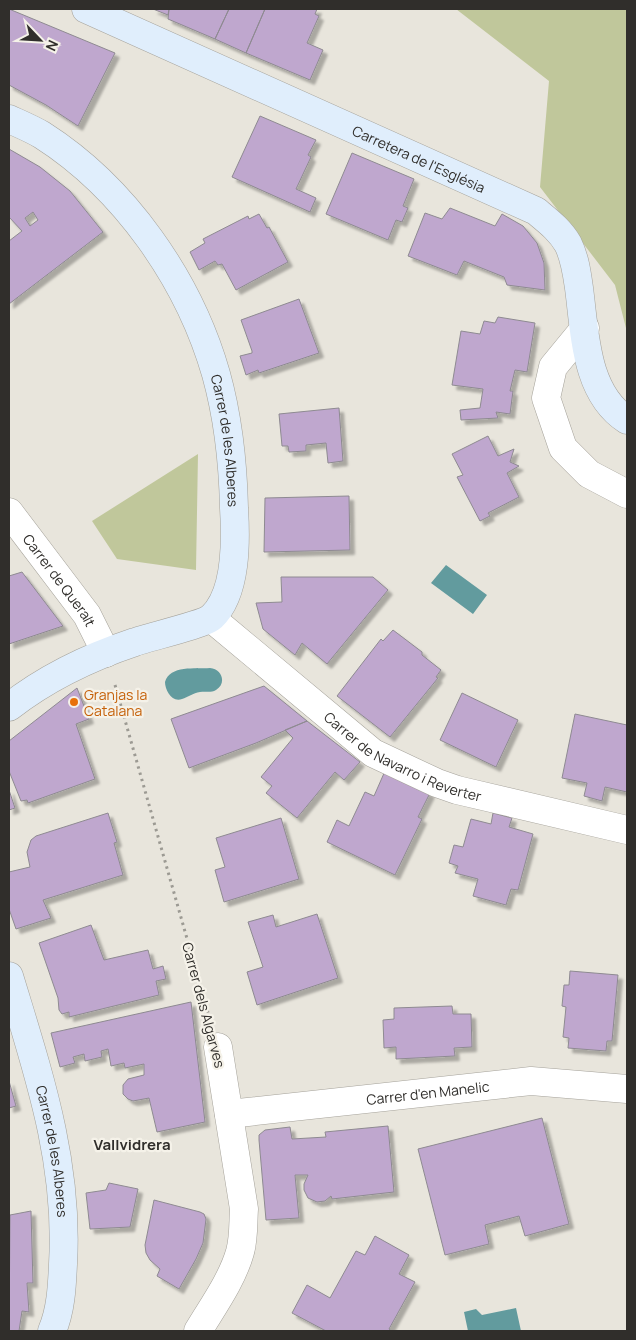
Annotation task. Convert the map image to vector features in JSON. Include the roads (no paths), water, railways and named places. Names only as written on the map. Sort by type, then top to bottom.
[{"type":"street","name":"Carretera de l'Església","points":[[86,9],[536,211],[551,223],[568,245],[576,268],[589,359],[597,383],[613,408],[627,420]]},
{"type":"street","name":"Carrer de les Alberes","points":[[9,119],[41,134],[80,163],[112,193],[142,229],[168,266],[200,327],[220,393],[227,429],[234,493],[235,530],[231,579],[226,598],[212,618]]},
{"type":"street","points":[[585,328],[553,367],[546,398],[563,448],[589,474],[627,494]]},
{"type":"street","name":"Carrer de Queralt","points":[[9,512],[87,615],[110,665]]},
{"type":"street","points":[[9,707],[32,690],[53,678],[110,665],[134,642],[212,618]]},
{"type":"street","name":"Carrer de Navarro i Reverter","points":[[212,618],[373,753],[457,790],[627,830]]},
{"type":"street","name":"Carrer de les Alberes","points":[[9,976],[47,1103],[61,1181],[64,1246],[63,1280],[57,1318],[52,1331]]},
{"type":"street","name":"Carrer dels Algarves","points":[[198,1331],[232,1271],[240,1251],[243,1230],[244,1209],[218,1047]]},
{"type":"street","name":"Carrer d'en Manelic","points":[[229,1114],[531,1081],[627,1089]]},
{"type":"water","points":[[446,565],[487,595],[473,614],[431,583]]},
{"type":"water","points":[[210,668],[218,671],[222,677],[221,684],[216,690],[197,693],[178,700],[172,697],[166,689],[165,682],[177,670]]},
{"type":"water","points":[[516,1308],[521,1331],[468,1331],[464,1312],[476,1309],[482,1315]]},
{"type":"place","name":"Granjas la Catalana","points":[[74,702]]},
{"type":"district","name":"Vallvidrera","points":[[132,1144]]}]
